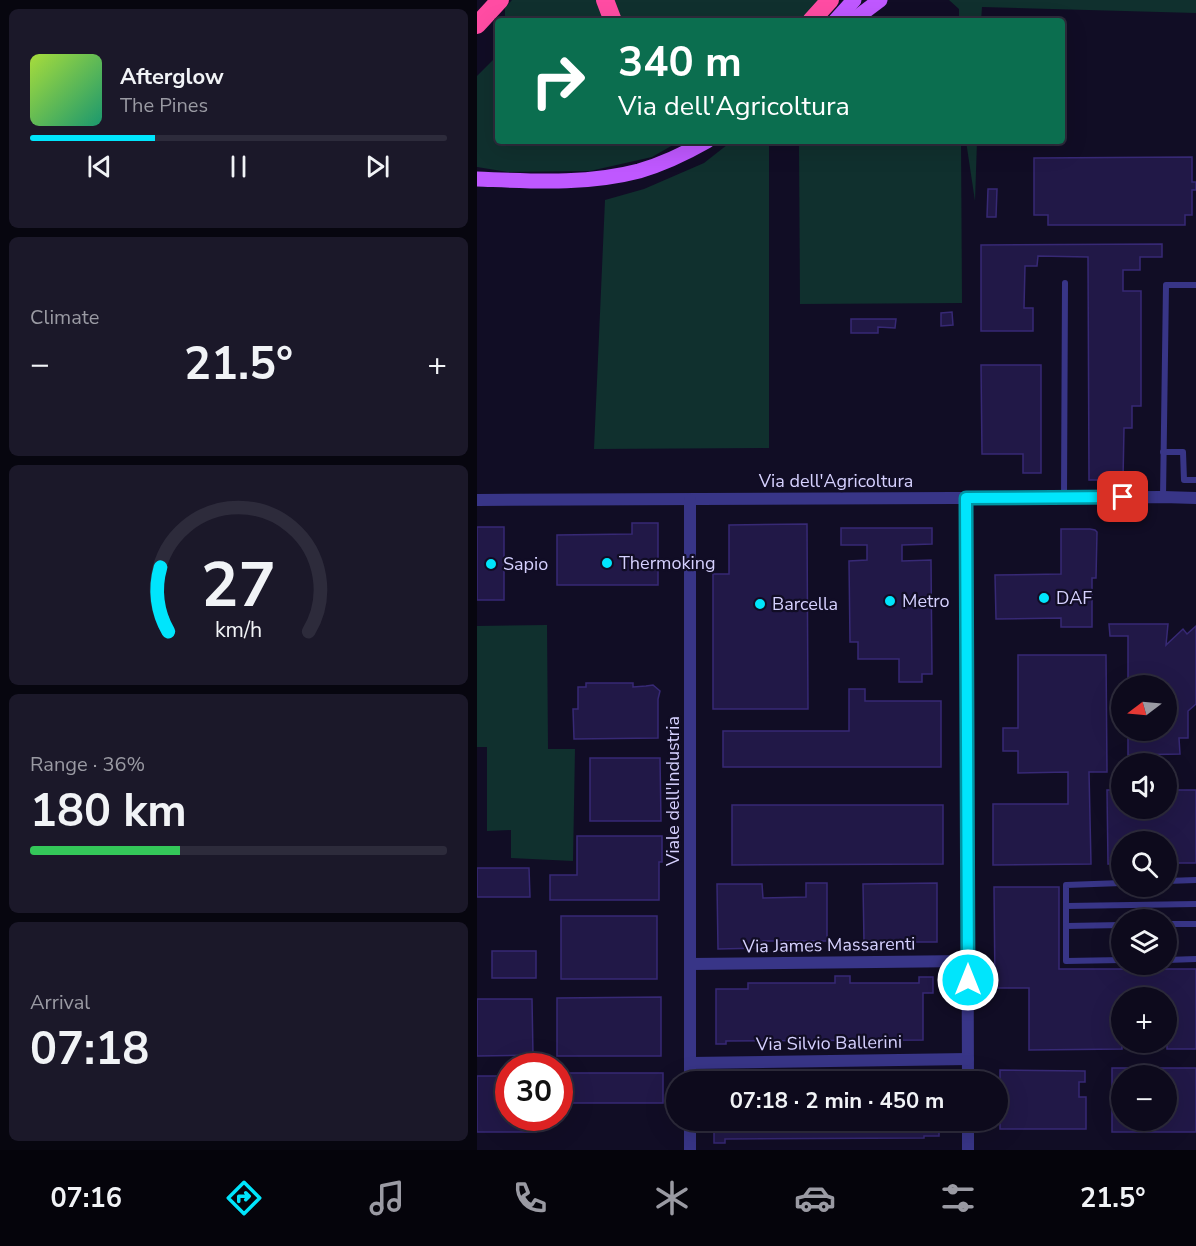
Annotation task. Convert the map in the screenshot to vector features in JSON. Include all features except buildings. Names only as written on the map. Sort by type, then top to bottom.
[{"type":"highway","points":[[477,14],[490,0]]},
{"type":"highway","points":[[477,25],[500,0]]},
{"type":"highway","points":[[605,0],[612,18]]},
{"type":"highway","points":[[814,18],[829,0]]},
{"type":"main road","points":[[838,18],[853,0]]},
{"type":"main road","points":[[845,18],[864,0]]},
{"type":"main road","points":[[856,18],[880,0]]},
{"type":"main road","points":[[477,179],[561,181],[605,178],[652,166],[701,144]]},
{"type":"street","points":[[966,498],[968,1071]]},
{"type":"street","name":"Via dell'Agricoltura","points":[[477,500],[1196,498]]},
{"type":"street","name":"Viale dell'Industria","points":[[690,500],[690,1071]]},
{"type":"street","name":"Via James Massarenti","points":[[690,964],[967,961]]},
{"type":"street","name":"Via Silvio Ballerini","points":[[690,1063],[968,1059]]},
{"type":"street","points":[[690,1131],[690,1150]]},
{"type":"street","points":[[968,1131],[968,1150]]},
{"type":"lane","points":[[1064,498],[1065,283]]},
{"type":"lane","points":[[1163,497],[1166,285],[1196,285]]},
{"type":"lane","points":[[1164,452],[1183,452],[1184,480],[1196,480]]},
{"type":"lane","points":[[1177,881],[1196,880]]},
{"type":"lane","points":[[1111,883],[1066,885],[1066,961],[1111,960]]},
{"type":"lane","points":[[1066,906],[1196,904]]},
{"type":"lane","points":[[1177,924],[1196,924]]},
{"type":"lane","points":[[1066,926],[1111,925]]},
{"type":"lane","points":[[1177,960],[1196,959]]},
{"type":"green space","points":[[512,0],[599,0],[606,18],[505,18],[505,8]]},
{"type":"green space","points":[[609,0],[824,0],[808,18],[615,18]]},
{"type":"green space","points":[[949,0],[1196,0],[1196,13],[982,7],[981,18],[959,18],[959,9]]},
{"type":"green space","points":[[495,58],[495,144],[675,144],[652,157],[590,171],[508,172],[477,167],[477,76]]},
{"type":"green space","points":[[728,144],[769,144],[769,448],[594,449],[605,200],[644,189],[704,163]]},
{"type":"green space","points":[[799,144],[961,144],[962,303],[800,304]]},
{"type":"green space","points":[[966,144],[977,144],[975,201]]},
{"type":"green space","points":[[547,625],[548,749],[575,749],[573,861],[511,858],[511,830],[487,831],[487,747],[477,747],[477,626]]},
{"type":"place","name":"Thermoking","points":[[607,563]]},
{"type":"place","name":"Sapio","points":[[491,564]]},
{"type":"place","name":"DAF","points":[[1044,598]]},
{"type":"place","name":"Metro","points":[[890,601]]},
{"type":"place","name":"Barcella","points":[[760,604]]},
{"type":"route","points":[[968,980],[966,498],[1123,497]]}]
